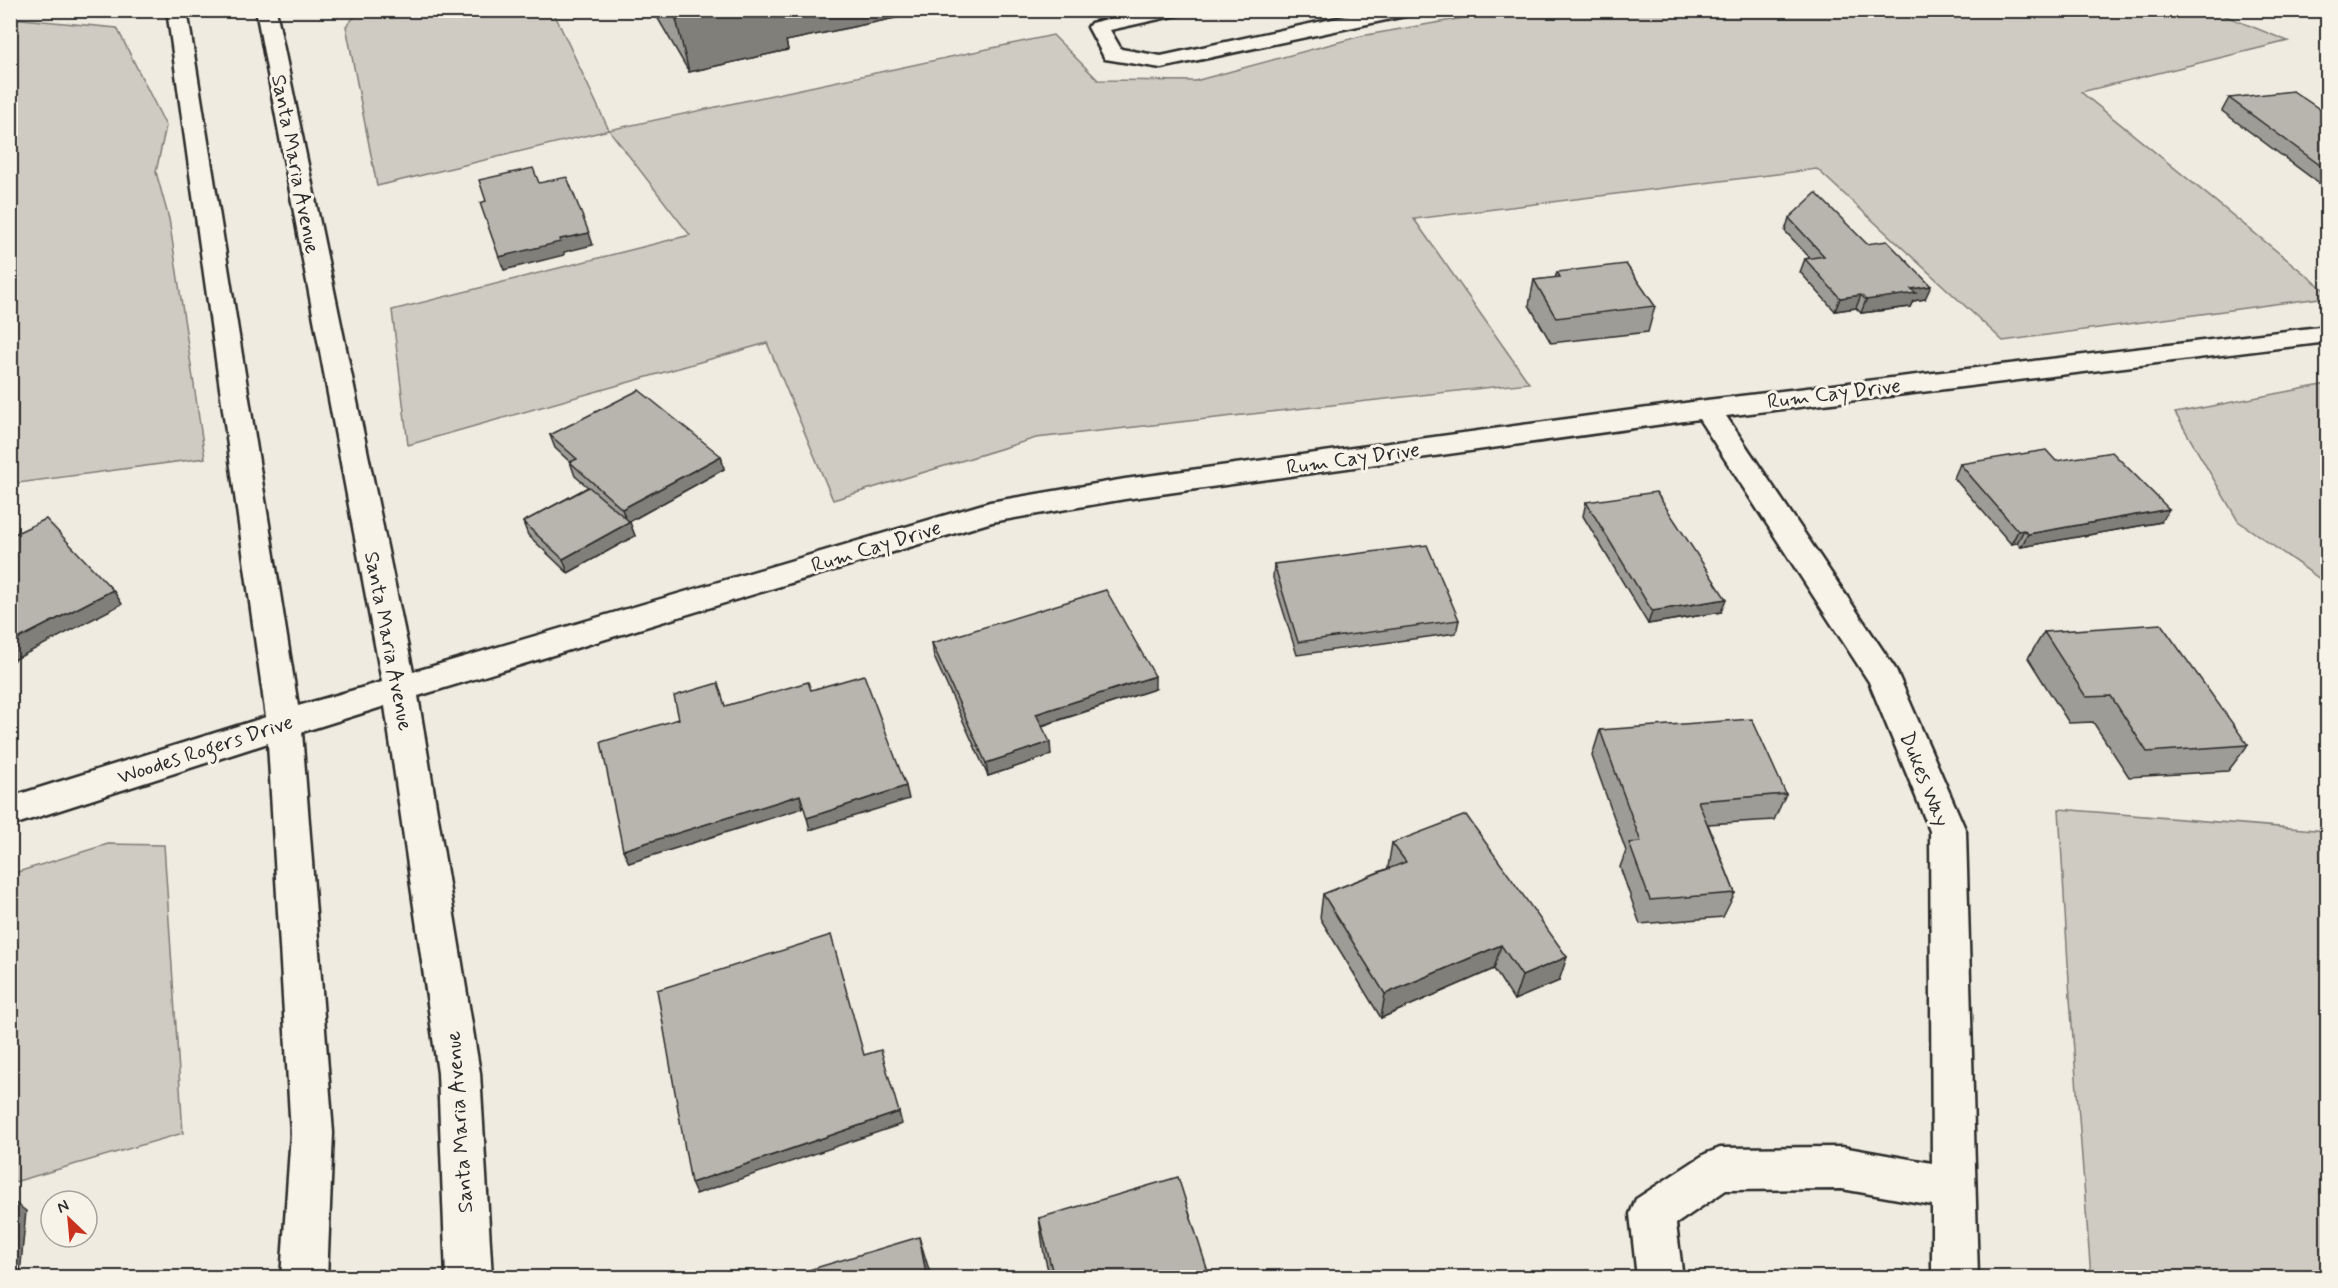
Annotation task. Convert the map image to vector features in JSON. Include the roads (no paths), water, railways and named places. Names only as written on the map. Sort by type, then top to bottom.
[{"type":"street","points":[[177,10],[284,723],[312,1133],[304,1278]]},
{"type":"street","name":"Santa Maria Avenue","points":[[266,10],[400,690],[459,1073],[470,1278]]},
{"type":"street","points":[[1175,10],[1098,27],[1113,54],[1161,62],[1405,10]]},
{"type":"street","name":"Rum Cay Drive","points":[[400,690],[990,512],[1125,489],[1707,409],[2328,334]]},
{"type":"street","name":"Dukes Way","points":[[1707,409],[1884,679],[1948,831],[1954,1278]]},
{"type":"street","name":"Woodes Rogers Drive","points":[[10,812],[284,723],[400,690]]},
{"type":"street","points":[[1660,1278],[1652,1214],[1720,1169],[1842,1168],[1953,1188]]}]
